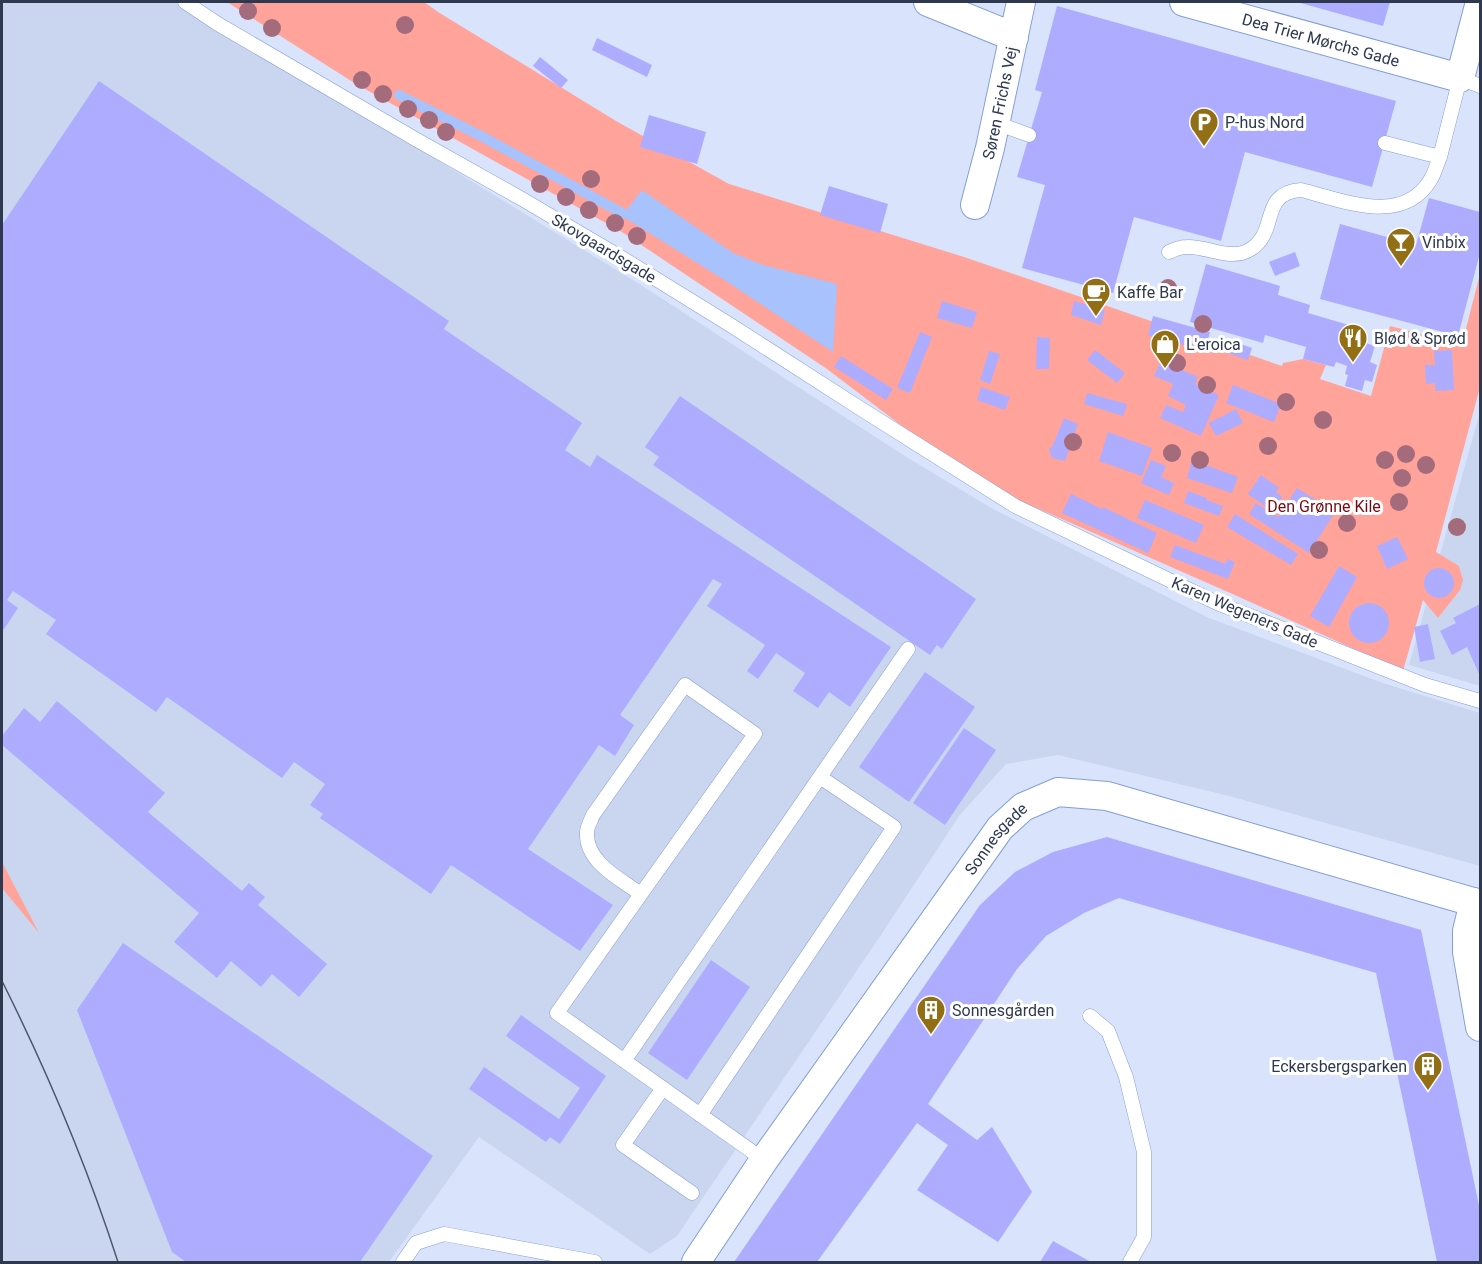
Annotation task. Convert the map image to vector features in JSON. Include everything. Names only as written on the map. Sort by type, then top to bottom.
[{"type":"street","points":[[928,2],[1014,37]]},
{"type":"street","name":"Søren Frichs Vej","points":[[975,205],[996,123],[1021,2]]},
{"type":"street","name":"Dea Trier Mørchs Gade","points":[[1184,2],[1470,82]]},
{"type":"street","points":[[1470,82],[1480,2]]},
{"type":"street","name":"Sonnesgade","points":[[696,1263],[764,1160],[1000,828],[1023,807],[1058,792],[1107,796],[1477,903]]},
{"type":"street","points":[[1477,903],[1467,931],[1467,951],[1480,1027]]},
{"type":"lane","name":"Skovgaardsgade","points":[[185,2],[218,24],[632,264],[1015,506]]},
{"type":"lane","points":[[1169,252],[1180,247],[1229,254],[1252,249],[1261,240],[1275,202],[1293,190],[1301,189],[1366,206],[1386,207],[1409,201],[1432,177],[1470,82]]},
{"type":"lane","points":[[996,123],[1029,135]]},
{"type":"lane","points":[[1385,143],[1440,157]]},
{"type":"lane","name":"Karen Wegeners Gade","points":[[1015,506],[1217,603],[1425,685],[1480,702]]},
{"type":"lane","points":[[624,1061],[908,650]]},
{"type":"lane","points":[[641,894],[600,865],[590,848],[587,832],[593,815],[685,685],[755,734],[641,894],[556,1012],[764,1160]]},
{"type":"lane","points":[[700,1115],[894,827],[820,777]]},
{"type":"lane","points":[[1089,1016],[1108,1031],[1126,1077],[1144,1152],[1144,1237],[1130,1263]]},
{"type":"lane","points":[[663,1088],[623,1145],[692,1193]]},
{"type":"lane","points":[[403,1263],[416,1243],[444,1234],[595,1263]]},
{"type":"shaded area","points":[[2,2],[179,2],[641,285],[908,458],[993,509],[1209,618],[1383,683],[1480,713],[1480,866],[1229,796],[1058,755],[1006,764],[959,816],[677,1236],[650,1254],[479,1137],[389,1262],[2,1262]]},
{"type":"shaded area","points":[[1480,412],[1480,686],[1409,665]]},
{"type":"green space","name":"Den Grønne Kile","points":[[227,2],[424,2],[616,121],[729,184],[964,257],[1282,366],[1283,363],[1303,359],[1326,365],[1320,379],[1371,396],[1390,326],[1462,344],[1480,274],[1480,387],[1436,552],[1459,566],[1463,580],[1460,590],[1438,618],[1423,600],[1403,671],[973,480],[827,369],[622,232],[356,84]]},
{"type":"green space","points":[[2,862],[39,933],[2,888]]},
{"type":"water","points":[[642,190],[733,253],[763,265],[837,284],[833,352],[622,216]]},
{"type":"building","points":[[1297,2],[1390,2],[1383,26]]},
{"type":"building","name":"P-hus Nord","points":[[1057,6],[1396,101],[1372,187],[1245,152],[1221,241],[1134,217],[1113,293],[1022,268],[1045,185],[1017,177],[1042,92],[1035,90]]},
{"type":"building","points":[[597,38],[652,65],[647,77],[592,50]]},
{"type":"building","points":[[540,57],[568,80],[561,88],[533,66]]},
{"type":"building","points":[[99,81],[449,321],[444,329],[582,423],[565,450],[590,467],[597,455],[891,647],[850,707],[829,692],[818,708],[793,691],[805,673],[776,653],[758,679],[747,671],[765,645],[707,606],[722,584],[713,579],[620,715],[634,725],[615,756],[599,745],[528,849],[613,905],[580,951],[451,865],[431,894],[320,818],[323,814],[310,805],[325,784],[294,762],[282,778],[167,697],[156,712],[46,634],[56,620],[13,591],[7,600],[18,608],[2,632],[2,225]]},
{"type":"building","points":[[649,115],[706,132],[697,164],[640,147]]},
{"type":"building","points":[[829,186],[888,204],[880,233],[820,215]]},
{"type":"building","points":[[1429,198],[1480,212],[1480,253],[1458,336],[1320,299],[1340,224],[1416,245]]},
{"type":"building","points":[[1295,252],[1300,266],[1275,276],[1269,262]]},
{"type":"building","points":[[1206,264],[1280,286],[1278,295],[1310,305],[1308,313],[1359,328],[1356,340],[1375,346],[1370,362],[1377,365],[1372,382],[1365,380],[1362,391],[1345,386],[1348,375],[1345,374],[1347,366],[1336,362],[1334,367],[1303,359],[1306,347],[1265,335],[1263,343],[1190,322]]},
{"type":"building","points":[[942,301],[977,312],[972,328],[937,318]]},
{"type":"building","points":[[1074,301],[1105,310],[1101,325],[1071,315]]},
{"type":"building","points":[[1153,316],[1210,332],[1205,351],[1148,335]]},
{"type":"building","points":[[920,332],[932,337],[910,393],[897,388]]},
{"type":"building","points":[[1037,337],[1050,338],[1049,369],[1036,369]]},
{"type":"building","points":[[1224,338],[1252,348],[1248,360],[1219,350]]},
{"type":"building","points":[[1095,350],[1125,373],[1117,383],[1087,360]]},
{"type":"building","points":[[1452,350],[1454,390],[1435,391],[1435,383],[1426,384],[1425,365],[1435,365],[1434,351]]},
{"type":"building","points":[[989,351],[1000,354],[990,384],[980,380]]},
{"type":"building","points":[[841,356],[893,389],[886,400],[834,367]]},
{"type":"building","points":[[1161,361],[1198,377],[1195,384],[1219,395],[1201,436],[1160,418],[1166,405],[1183,412],[1186,405],[1168,396],[1173,384],[1154,376]]},
{"type":"building","points":[[1233,385],[1281,404],[1274,422],[1226,403]]},
{"type":"building","points":[[981,387],[1010,397],[1005,410],[977,400]]},
{"type":"building","points":[[1087,393],[1127,404],[1123,416],[1084,404]]},
{"type":"building","points":[[680,396],[976,599],[942,649],[937,645],[930,655],[653,465],[659,457],[645,447]]},
{"type":"building","points":[[1236,409],[1243,423],[1216,436],[1209,423]]},
{"type":"building","points":[[1064,418],[1078,424],[1065,461],[1052,458],[1049,449],[1052,447]]},
{"type":"building","points":[[1108,432],[1152,448],[1142,476],[1099,461]]},
{"type":"building","points":[[1151,460],[1166,466],[1161,477],[1174,483],[1169,495],[1141,483]]},
{"type":"building","points":[[1192,460],[1238,477],[1232,493],[1187,478]]},
{"type":"building","points":[[1261,475],[1279,488],[1276,492],[1282,497],[1272,511],[1248,494]]},
{"type":"building","points":[[1297,488],[1335,512],[1309,553],[1249,514],[1256,503],[1278,517]]},
{"type":"building","points":[[1188,491],[1223,506],[1219,516],[1184,503]]},
{"type":"building","points":[[1071,494],[1157,533],[1148,553],[1062,513]]},
{"type":"building","points":[[1145,500],[1204,525],[1196,543],[1137,518]]},
{"type":"building","points":[[1235,514],[1298,554],[1291,565],[1227,527]]},
{"type":"building","points":[[1397,537],[1408,559],[1387,569],[1377,546]]},
{"type":"building","points":[[1175,545],[1226,564],[1227,559],[1235,562],[1228,579],[1170,557]]},
{"type":"building","points":[[1339,566],[1357,577],[1329,627],[1310,616]]},
{"type":"building","points":[[1439,568],[1445,569],[1453,577],[1453,589],[1445,597],[1439,598],[1433,597],[1425,589],[1424,583],[1425,577],[1433,569]]},
{"type":"building","points":[[1369,603],[1383,609],[1389,623],[1383,637],[1369,643],[1355,637],[1349,623],[1355,609]]},
{"type":"building","points":[[1480,604],[1480,676],[1467,647],[1452,655],[1440,631],[1456,623],[1453,618]]},
{"type":"building","points":[[1428,624],[1435,659],[1420,662],[1414,627]]},
{"type":"building","points":[[925,672],[975,707],[909,802],[859,767]]},
{"type":"building","points":[[57,701],[165,793],[148,812],[242,891],[249,883],[265,897],[258,905],[327,964],[299,997],[272,974],[261,987],[231,961],[217,978],[174,942],[199,913],[2,745],[2,736],[24,708],[40,722]]},
{"type":"building","points":[[964,728],[996,750],[945,825],[913,803]]},
{"type":"building","points":[[1107,837],[1421,930],[1480,1210],[1480,1262],[1437,1262],[1376,973],[1119,898],[1084,913],[1046,936],[1017,969],[928,1104],[977,1140],[992,1127],[1032,1192],[998,1242],[917,1190],[948,1145],[917,1123],[817,1262],[734,1262],[980,905],[1015,872],[1053,852]]},
{"type":"building","points":[[123,943],[433,1156],[360,1262],[186,1262],[172,1252],[77,1010]]},
{"type":"building","points":[[711,960],[750,987],[687,1080],[648,1053]]},
{"type":"building","points":[[521,1015],[606,1076],[560,1144],[550,1137],[546,1142],[469,1089],[484,1067],[559,1119],[580,1088],[506,1036]]},
{"type":"building","points":[[1053,1241],[1091,1262],[1040,1262]]},
{"type":"waterway","points":[[399,95],[483,137],[624,214]]},
{"type":"tram line","points":[[2,981],[65,1119],[118,1262]]},
{"type":"place","name":"P-hus Nord","points":[[1204,148]]},
{"type":"place","name":"Vinbix","points":[[1401,268]]},
{"type":"place","name":"Kaffe Bar","points":[[1096,318]]},
{"type":"place","name":"Blød & Sprød","points":[[1353,364]]},
{"type":"place","name":"L'eroica","points":[[1165,370]]},
{"type":"place","name":"Sonnesgården","points":[[931,1036]]},
{"type":"place","name":"Eckersbergsparken","points":[[1428,1092]]}]
